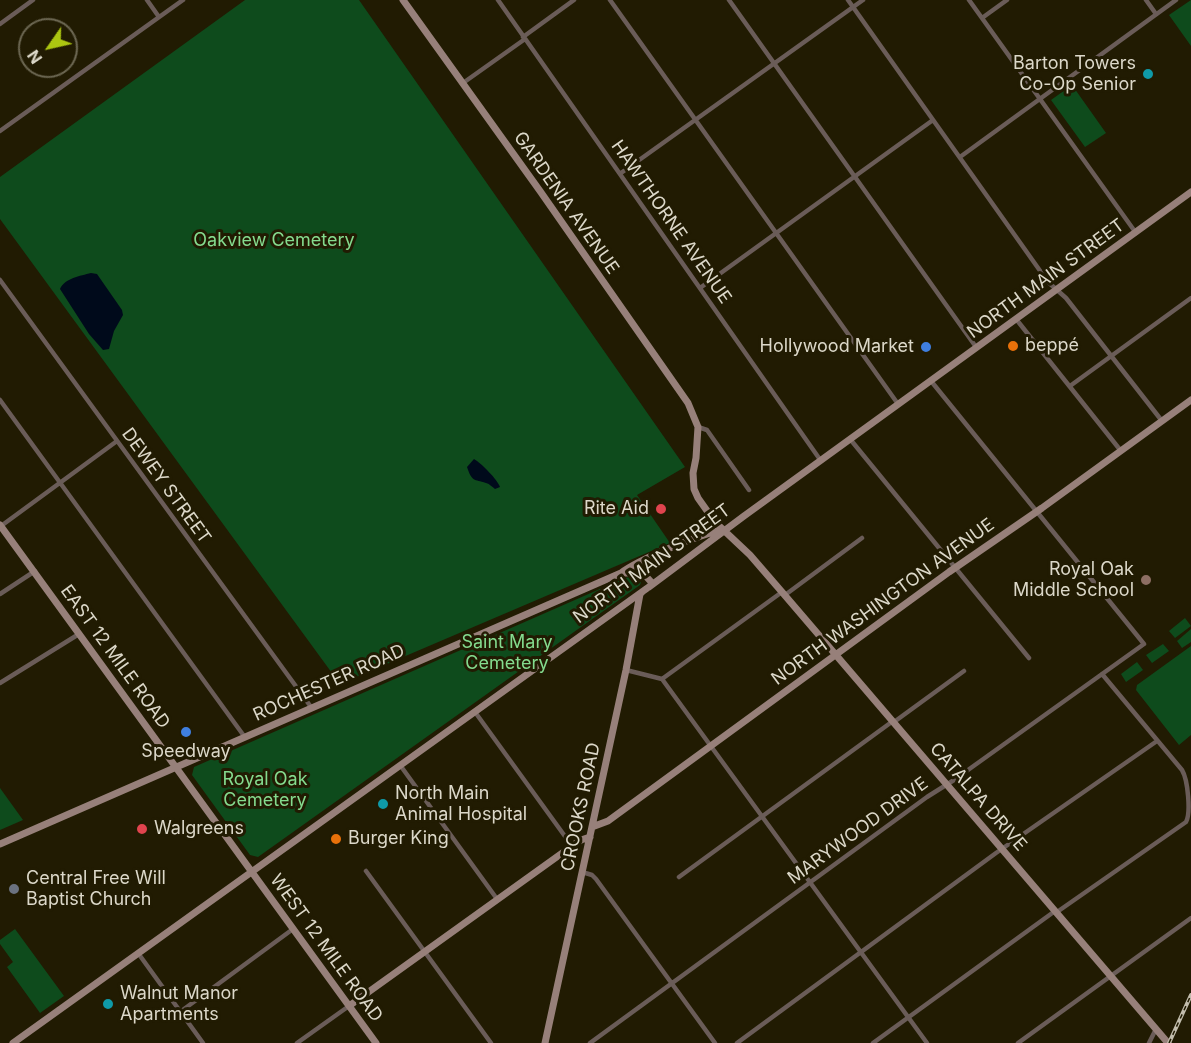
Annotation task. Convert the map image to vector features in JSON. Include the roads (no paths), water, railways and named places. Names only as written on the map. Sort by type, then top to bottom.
[{"type":"main road","name":"GARDENIA AVENUE","points":[[404,0],[688,403],[698,427],[693,473],[694,489],[711,517],[764,570]]},
{"type":"main road","name":"NORTH MAIN STREET","points":[[653,584],[724,530],[1191,192]]},
{"type":"main road","name":"NORTH WASHINGTON AVENUE","points":[[592,827],[608,820],[1191,400]]},
{"type":"main road","name":"EAST 12 MILE ROAD","points":[[0,526],[252,871]]},
{"type":"main road","name":"ROCHESTER ROAD","points":[[0,843],[621,573],[658,553],[710,532],[724,530]]},
{"type":"main road","name":"CATALPA DRIVE","points":[[764,570],[1168,1043]]},
{"type":"main road","points":[[621,573],[639,572],[646,575],[653,584],[640,594]]},
{"type":"main road","name":"NORTH MAIN STREET","points":[[13,1043],[640,594]]},
{"type":"main road","name":"CROOKS ROAD","points":[[544,1043],[626,670],[640,594]]},
{"type":"main road","points":[[349,1006],[572,846],[590,837]]},
{"type":"main road","name":"WEST 12 MILE ROAD","points":[[252,871],[376,1043]]},
{"type":"street","points":[[0,24],[33,0]]},
{"type":"street","points":[[147,0],[159,17]]},
{"type":"street","points":[[0,131],[183,0]]},
{"type":"street","name":"HAWTHORNE AVENUE","points":[[498,0],[821,462]]},
{"type":"street","points":[[463,83],[574,0]]},
{"type":"street","points":[[610,0],[898,404]]},
{"type":"street","points":[[729,0],[976,347]]},
{"type":"street","points":[[848,0],[1048,282],[1067,300],[1162,422]]},
{"type":"street","points":[[621,174],[863,0]]},
{"type":"street","points":[[969,0],[1136,233]]},
{"type":"street","points":[[982,18],[1007,0]]},
{"type":"street","points":[[1146,0],[1156,14]]},
{"type":"street","points":[[960,157],[1176,0]]},
{"type":"street","points":[[700,288],[933,120]]},
{"type":"street","name":"DEWEY STREET","points":[[0,280],[311,707]]},
{"type":"street","points":[[1070,386],[1191,298]]},
{"type":"street","points":[[1016,320],[1121,451]]},
{"type":"street","points":[[931,381],[1037,511]]},
{"type":"street","points":[[0,400],[244,736]]},
{"type":"street","name":"GARDENIA AVENUE","points":[[698,427],[707,430],[749,490]]},
{"type":"street","points":[[850,439],[1029,658]]},
{"type":"street","points":[[0,526],[117,441]]},
{"type":"street","name":"MARYWOOD DRIVE","points":[[590,1043],[1144,644],[1037,511]]},
{"type":"street","points":[[662,679],[862,538]]},
{"type":"street","points":[[0,594],[34,571]]},
{"type":"street","points":[[0,683],[79,634]]},
{"type":"street","points":[[626,670],[662,679],[927,1043]]},
{"type":"street","points":[[679,877],[964,671]]},
{"type":"street","points":[[873,1043],[1056,911],[1186,822],[1189,815],[1185,774],[1102,674]]},
{"type":"street","points":[[475,712],[572,846]]},
{"type":"street","points":[[737,1043],[1002,849],[1157,741]]},
{"type":"street","points":[[400,765],[497,899]]},
{"type":"street","points":[[366,871],[491,1043]]},
{"type":"street","points":[[582,872],[596,879],[715,1043]]},
{"type":"street","points":[[1018,1043],[1191,918]]},
{"type":"street","points":[[180,1012],[293,929]]},
{"type":"street","points":[[138,953],[203,1043]]},
{"type":"street","points":[[297,1043],[349,1006]]},
{"type":"street","points":[[1149,1043],[1156,1029]]},
{"type":"water","points":[[91,273],[97,274],[122,310],[123,315],[114,331],[109,349],[103,350],[89,334],[60,289],[69,280]]},
{"type":"water","points":[[474,459],[489,472],[500,487],[495,489],[489,484],[472,478],[467,467]]},
{"type":"railway","points":[[1169,1043],[1191,995]]},
{"type":"place","name":"Barton Towers Co-Op Senior","points":[[1148,74]]},
{"type":"place","name":"beppé","points":[[1013,346]]},
{"type":"place","name":"Hollywood Market","points":[[926,347]]},
{"type":"place","name":"Rite Aid","points":[[661,509]]},
{"type":"place","name":"Royal Oak Middle School","points":[[1146,580]]},
{"type":"place","name":"Speedway","points":[[186,732]]},
{"type":"place","name":"North Main Animal Hospital","points":[[383,804]]},
{"type":"place","name":"Walgreens","points":[[142,829]]},
{"type":"place","name":"Burger King","points":[[336,839]]},
{"type":"place","name":"Central Free Will Baptist Church","points":[[14,889]]},
{"type":"place","name":"Walnut Manor Apartments","points":[[108,1004]]},
{"type":"park label","name":"Oakview Cemetery","points":[[274,241]]},
{"type":"park label","name":"Saint Mary Cemetery","points":[[507,653]]},
{"type":"park label","name":"Royal Oak Cemetery","points":[[265,790]]}]
